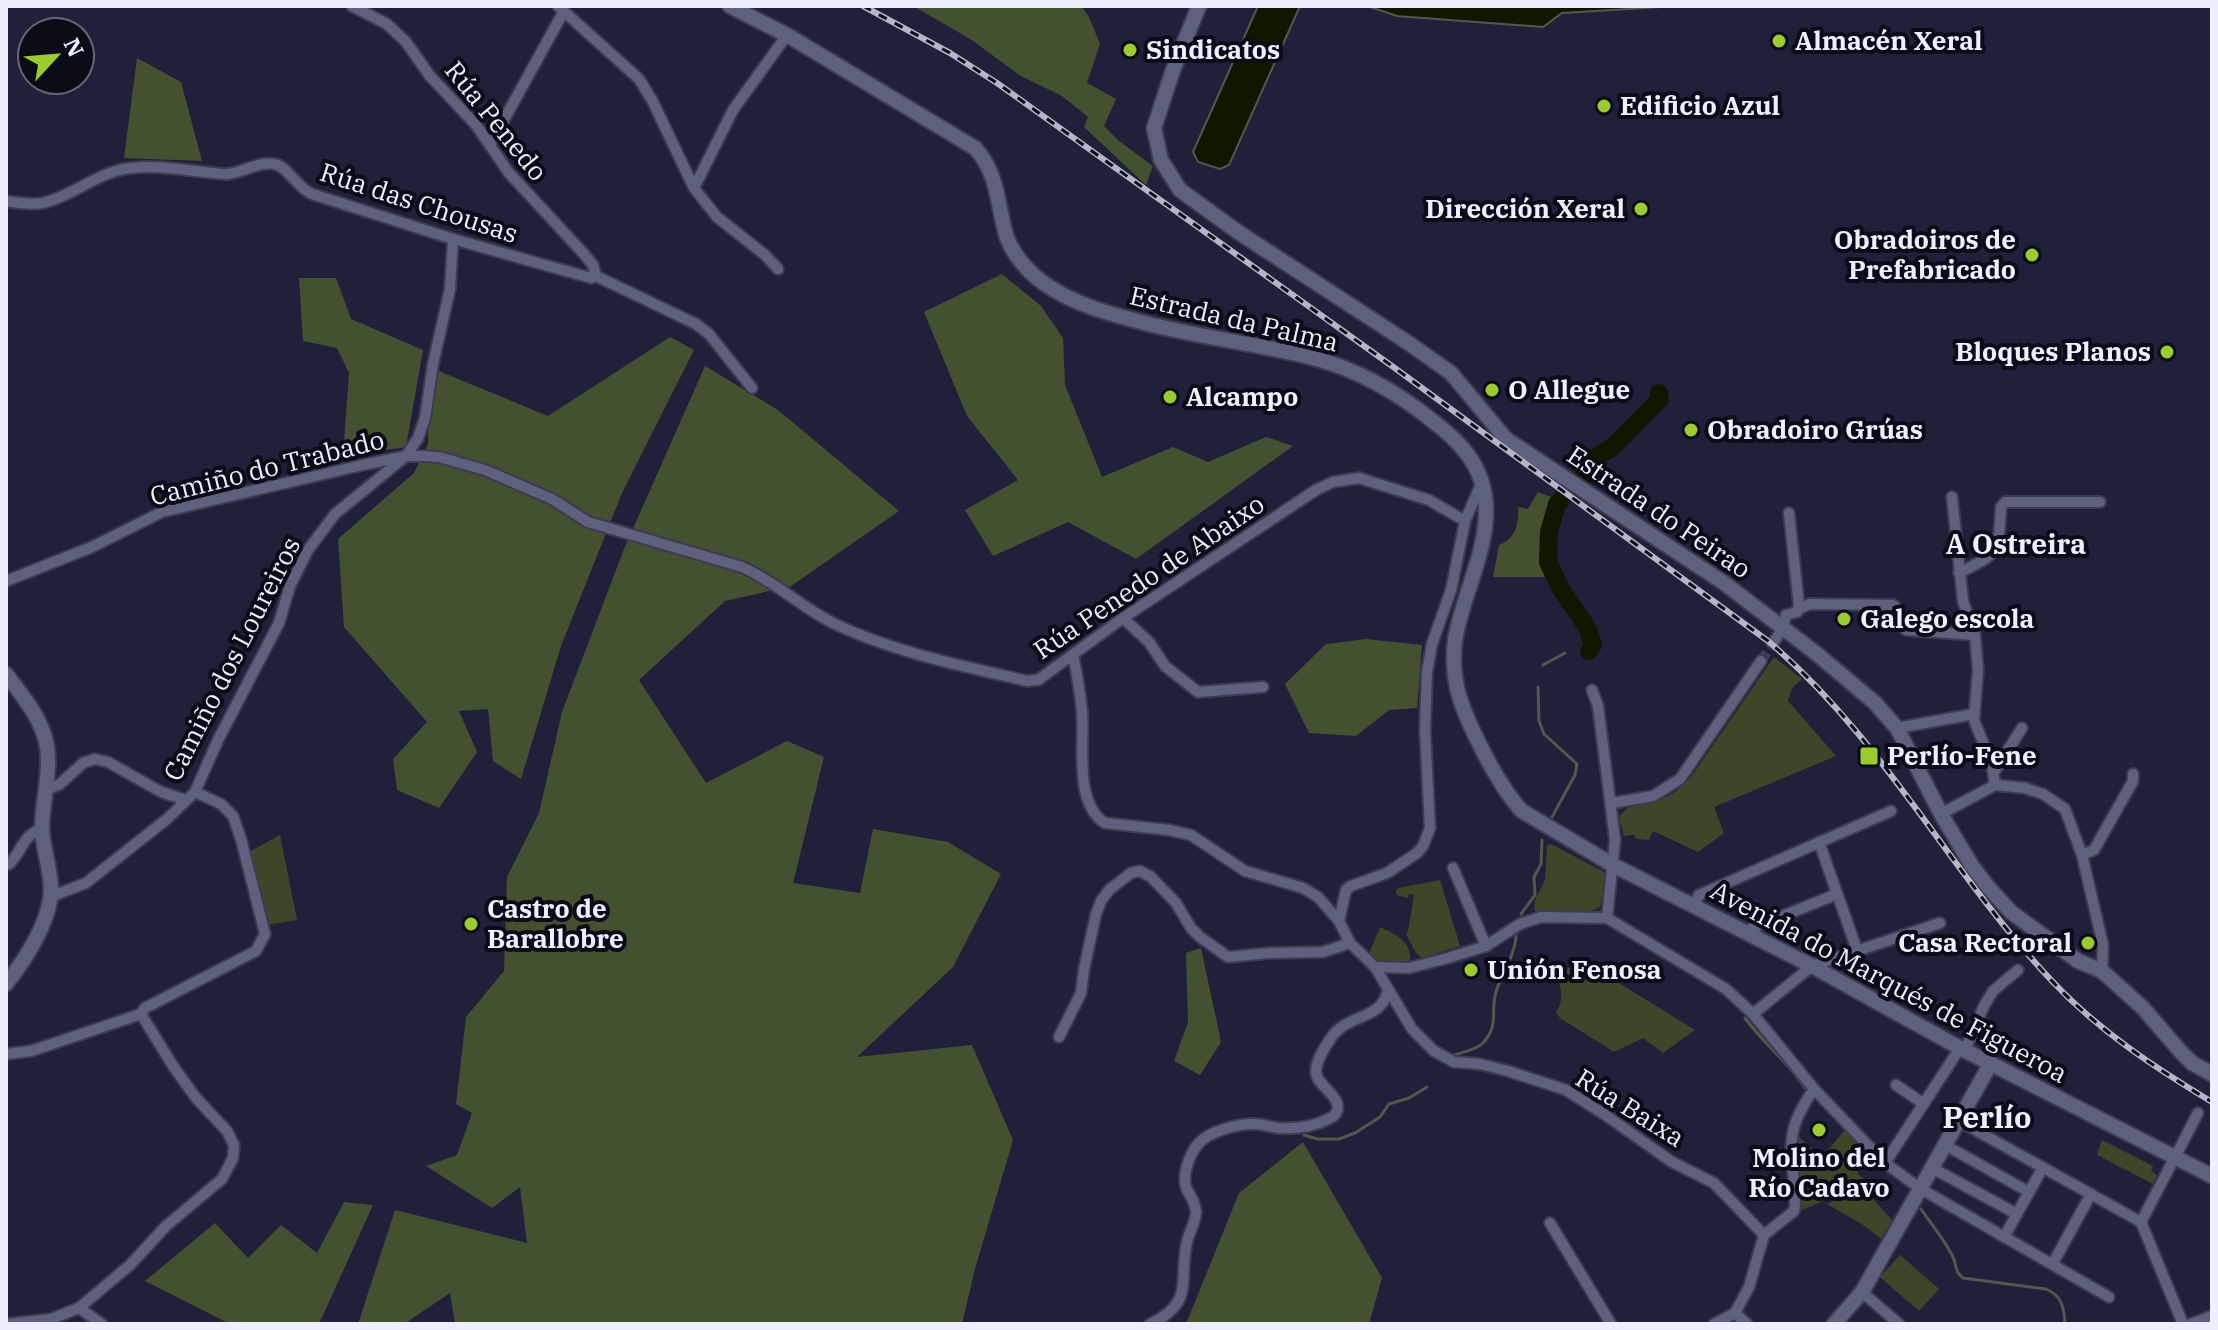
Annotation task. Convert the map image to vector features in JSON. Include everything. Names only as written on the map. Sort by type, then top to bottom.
[{"type":"street","name":"Rúa Penedo","points":[[352,6],[387,24],[406,42],[430,76],[476,125],[509,173],[593,265],[596,276]]},
{"type":"street","name":"Estrada da Palma","points":[[730,6],[787,35],[975,148],[991,169],[1008,238],[1016,255],[1042,282],[1058,293],[1105,313],[1162,328],[1319,359],[1367,378],[1411,404],[1453,437],[1483,480]]},
{"type":"street","name":"Estrada do Peirao","points":[[1199,6],[1154,128],[1161,160],[1180,190],[1451,373],[1506,439],[1724,583],[1779,634],[1874,702],[1897,728],[1941,814],[1989,888],[2011,912],[2078,961],[2102,971],[2143,1008],[2192,1063],[2212,1074]]},
{"type":"street","points":[[490,145],[561,8],[639,79],[694,188],[717,217],[778,269]]},
{"type":"street","points":[[694,188],[733,110],[787,35]]},
{"type":"street","name":"Rúa das Chousas","points":[[6,201],[40,204],[111,172],[133,168],[224,174],[266,163],[277,164],[298,186],[312,194],[453,239],[591,278],[596,276],[696,324],[709,334],[752,388]]},
{"type":"street","points":[[406,456],[418,438],[425,418],[433,364],[450,289],[453,239]]},
{"type":"street","name":"Camiño do Trabado","points":[[6,581],[92,547],[162,512],[406,456]]},
{"type":"street","name":"Rúa Penedo de Abaixo","points":[[406,456],[439,457],[485,470],[552,499],[588,522],[742,567],[834,624],[936,660],[1027,681],[1038,680],[1123,618],[1316,490],[1333,482],[1348,478],[1368,480],[1429,500],[1465,521]]},
{"type":"street","name":"Camiño dos Loureiros","points":[[50,897],[86,883],[191,796],[279,623],[290,586],[308,550],[335,514],[406,456]]},
{"type":"street","points":[[1339,921],[1346,890],[1387,873],[1417,853],[1430,828],[1425,730],[1427,672],[1432,644],[1451,590],[1465,521],[1483,480]]},
{"type":"street","name":"Avenida do Marqués de Figueroa","points":[[1483,480],[1486,506],[1484,533],[1455,642],[1457,689],[1472,728],[1512,801],[1522,811],[1613,865],[1812,966],[1962,1049],[2212,1176]]},
{"type":"street","points":[[1952,497],[1963,601],[1975,635],[1978,670],[1974,714],[1976,728],[1994,772],[1995,785]]},
{"type":"street","points":[[1959,573],[1988,559],[1998,545],[2001,507],[2005,502],[2100,502]]},
{"type":"street","points":[[1789,513],[1799,609]]},
{"type":"street","points":[[1779,634],[1786,615],[1810,604],[1893,605],[1900,613],[1906,630],[1975,635]]},
{"type":"street","points":[[1123,618],[1149,642],[1165,666],[1198,692],[1263,687]]},
{"type":"street","name":"Rúa Baixa","points":[[1073,655],[1083,714],[1081,763],[1088,796],[1098,819],[1105,823],[1191,835],[1245,871],[1303,888],[1318,897],[1339,921],[1350,943],[1375,967],[1412,1029],[1434,1051],[1454,1062],[1494,1068],[1566,1090],[1672,1162],[1714,1183],[1764,1235]]},
{"type":"street","points":[[1612,803],[1653,796],[1680,779],[1761,661]]},
{"type":"street","points":[[6,674],[30,706],[47,741],[42,829],[51,890],[48,907],[32,947],[6,984]]},
{"type":"street","points":[[1592,690],[1598,706],[1615,840],[1607,918]]},
{"type":"street","points":[[1897,728],[1974,714]]},
{"type":"street","points":[[1994,772],[2022,728]]},
{"type":"street","points":[[6,1054],[31,1051],[141,1014],[145,1008],[256,951],[265,934],[241,839],[233,816],[221,804],[161,792],[108,762],[95,759],[83,763],[60,784],[46,790]]},
{"type":"street","points":[[2082,855],[2094,850],[2133,781],[2133,774]]},
{"type":"street","points":[[1941,814],[1995,785],[2025,788],[2043,794],[2065,809],[2082,855],[2103,945],[2102,971]]},
{"type":"street","points":[[1693,907],[1699,895],[1891,811]]},
{"type":"street","points":[[6,864],[14,860],[33,832],[42,829]]},
{"type":"street","points":[[1819,842],[1857,950]]},
{"type":"street","points":[[1453,868],[1486,946]]},
{"type":"street","points":[[1059,1037],[1081,993],[1101,901],[1109,890],[1131,873],[1140,871],[1151,877],[1176,903],[1191,928],[1228,957],[1323,952],[1350,943]]},
{"type":"street","points":[[1743,932],[1837,894]]},
{"type":"street","points":[[1375,967],[1409,968],[1486,946],[1520,924],[1541,917],[1607,918],[1726,989],[1753,1014],[1814,1089],[1885,1163],[1921,1189],[2109,1297]]},
{"type":"street","points":[[1753,1014],[1812,966],[1940,923]]},
{"type":"street","points":[[1885,1163],[1962,1049],[1993,991],[2018,970]]},
{"type":"street","points":[[1150,1324],[1173,1309],[1183,1292],[1184,1258],[1196,1216],[1194,1202],[1186,1188],[1186,1170],[1194,1150],[1209,1135],[1250,1124],[1300,1128],[1333,1117],[1337,1107],[1333,1097],[1316,1076],[1322,1053],[1332,1035],[1343,1024],[1378,1010],[1386,999],[1388,989]]},
{"type":"street","points":[[7,1324],[51,1319],[79,1308],[130,1265],[166,1226],[222,1179],[233,1158],[234,1145],[227,1131],[196,1098],[141,1014]]},
{"type":"street","points":[[1834,1324],[1862,1292],[1991,1063]]},
{"type":"street","points":[[1896,1085],[1924,1104]]},
{"type":"street","points":[[1714,1324],[1735,1313],[1749,1287],[1764,1235],[1794,1211],[1797,1198],[1791,1140],[1798,1113],[1814,1089]]},
{"type":"street","points":[[2141,1222],[2198,1113]]},
{"type":"street","points":[[1959,1121],[2141,1222],[2183,1324]]},
{"type":"street","points":[[1945,1145],[2029,1192]]},
{"type":"street","points":[[1932,1168],[2017,1214]]},
{"type":"street","points":[[2004,1237],[2042,1169]]},
{"type":"street","points":[[2053,1263],[2091,1194]]},
{"type":"street","points":[[1550,1223],[1611,1324]]},
{"type":"street","points":[[1862,1292],[1899,1324]]},
{"type":"street","points":[[79,1308],[102,1324]]},
{"type":"street","points":[[1735,1313],[1747,1324]]},
{"type":"street","points":[[2191,1324],[2212,1316]]},
{"type":"shaded area","points":[[913,6],[1081,6],[1100,44],[1087,83],[1116,99],[1104,126],[1153,166],[1146,185],[1084,127],[1088,117],[1062,96],[1019,75],[972,40]]},
{"type":"shaded area","points":[[1258,6],[1300,6],[1229,165],[1220,169],[1198,162],[1193,152]]},
{"type":"shaded area","points":[[1367,6],[1678,6],[1562,13],[1543,27],[1397,16]]},
{"type":"shaded area","points":[[137,58],[181,82],[202,161],[124,158]]},
{"type":"shaded area","points":[[1002,274],[1041,306],[1063,338],[1065,385],[1102,477],[1173,447],[1208,462],[1266,437],[1293,446],[1136,559],[1068,522],[993,556],[965,510],[1018,480],[967,416],[924,312]]},
{"type":"shaded area","points":[[299,278],[336,278],[351,319],[423,350],[406,447],[343,456],[349,373],[337,348],[303,341]]},
{"type":"shaded area","points":[[670,337],[694,350],[622,493],[561,646],[521,779],[493,761],[488,709],[459,711],[477,752],[439,808],[397,790],[393,759],[427,722],[344,627],[338,539],[414,473],[428,444],[429,367],[548,416]]},
{"type":"shaded area","points":[[705,366],[778,410],[899,511],[791,586],[725,601],[639,680],[706,783],[787,741],[824,757],[793,883],[860,893],[873,829],[948,842],[1001,874],[953,967],[857,1057],[972,1045],[1013,1140],[962,1324],[455,1324],[450,1293],[404,1324],[358,1324],[395,1210],[527,1243],[520,1187],[492,1208],[426,1166],[457,1155],[472,1113],[456,1104],[466,1017],[504,971],[507,877],[539,813],[562,712],[624,549]]},
{"type":"shaded area","points":[[1538,492],[1553,498],[1542,541],[1548,577],[1493,577],[1499,545],[1509,539],[1515,530],[1518,507],[1528,509]]},
{"type":"shaded area","points":[[1366,639],[1422,645],[1417,708],[1389,710],[1356,736],[1309,733],[1285,684],[1326,644]]},
{"type":"shaded area","points":[[1774,657],[1802,679],[1792,688],[1788,701],[1836,756],[1714,807],[1724,833],[1698,852],[1653,831],[1649,840],[1636,839],[1634,835],[1624,836],[1619,818],[1623,813],[1632,806],[1668,796],[1691,777]]},
{"type":"shaded area","points":[[280,835],[297,920],[267,925],[249,852]]},
{"type":"shaded area","points":[[1551,844],[1608,874],[1600,907],[1585,913],[1568,914],[1534,910],[1535,900],[1545,880],[1547,845]]},
{"type":"shaded area","points":[[1440,880],[1460,946],[1422,958],[1406,934],[1414,895],[1409,894],[1408,898],[1397,895],[1396,891],[1398,888]]},
{"type":"shaded area","points":[[1380,927],[1405,943],[1410,961],[1377,961],[1368,956]]},
{"type":"shaded area","points":[[1201,948],[1221,1042],[1200,1075],[1174,1061],[1188,1022],[1186,953]]},
{"type":"shaded area","points":[[1548,965],[1606,975],[1695,1030],[1663,1053],[1643,1038],[1614,1052],[1560,1018],[1556,1012],[1561,1000],[1560,987]]},
{"type":"shaded area","points":[[1845,1130],[1867,1155],[1858,1162],[1858,1174],[1865,1180],[1863,1184],[1802,1210],[1795,1154],[1798,1136],[1821,1158]]},
{"type":"shaded area","points":[[2102,1140],[2153,1166],[2151,1171],[2157,1175],[2153,1184],[2097,1155]]},
{"type":"shaded area","points":[[1303,1142],[1382,1278],[1369,1324],[1186,1324],[1239,1193]]},
{"type":"shaded area","points":[[1862,1187],[1892,1220],[1881,1239],[1827,1204]]},
{"type":"shaded area","points":[[344,1202],[373,1205],[319,1324],[230,1324],[145,1281],[215,1223],[248,1258],[281,1225],[317,1253]]},
{"type":"shaded area","points":[[1900,1255],[1939,1289],[1919,1311],[1880,1277]]},
{"type":"waterway","points":[[1589,651],[1593,645],[1587,627],[1561,589],[1548,562],[1549,532],[1557,504],[1586,475],[1590,461],[1614,446],[1660,399],[1659,393]]},
{"type":"waterway","points":[[1543,665],[1565,653]]},
{"type":"waterway","points":[[1538,687],[1539,721],[1544,734],[1577,764],[1575,775],[1552,817]]},
{"type":"waterway","points":[[1521,914],[1535,895],[1534,877],[1541,864],[1542,840]]},
{"type":"waterway","points":[[1454,1055],[1473,1049],[1488,1037],[1494,1020],[1495,996],[1516,936]]},
{"type":"waterway","points":[[1745,1018],[1805,1088]]},
{"type":"waterway","points":[[1304,1135],[1317,1139],[1339,1139],[1355,1133],[1380,1117],[1389,1104],[1409,1098],[1427,1087]]},
{"type":"waterway","points":[[1921,1209],[1949,1249],[1963,1278],[2046,1289],[2056,1295],[2061,1303],[2065,1324]]},
{"type":"tunnel","points":[[1761,661],[1775,640]]},
{"type":"railway","points":[[863,6],[950,53],[997,83],[1768,641],[1847,720],[1981,896],[2052,981],[2128,1047],[2212,1102]]},
{"type":"place","name":"Almacén Xeral","points":[[1779,41]]},
{"type":"place","name":"Sindicatos","points":[[1130,50]]},
{"type":"place","name":"Edificio Azul","points":[[1604,106]]},
{"type":"place","name":"Dirección Xeral","points":[[1641,209]]},
{"type":"place","name":"Obradoiros de Prefabricado","points":[[2032,255]]},
{"type":"place","name":"Bloques Planos","points":[[2167,352]]},
{"type":"place","name":"O Allegue","points":[[1492,390]]},
{"type":"place","name":"Alcampo","points":[[1170,397]]},
{"type":"place","name":"Obradoiro Grúas","points":[[1691,430]]},
{"type":"place","name":"Galego escola","points":[[1844,619]]},
{"type":"place","name":"Perlío-Fene","points":[[1869,756]]},
{"type":"place","name":"Castro de Barallobre","points":[[471,924]]},
{"type":"place","name":"Casa Rectoral","points":[[2088,943]]},
{"type":"place","name":"Unión Fenosa","points":[[1471,970]]},
{"type":"place","name":"Molino del Río Cadavo","points":[[1819,1130]]},
{"type":"district","name":"A Ostreira","points":[[2016,544]]},
{"type":"district","name":"Perlío","points":[[1987,1118]]}]
